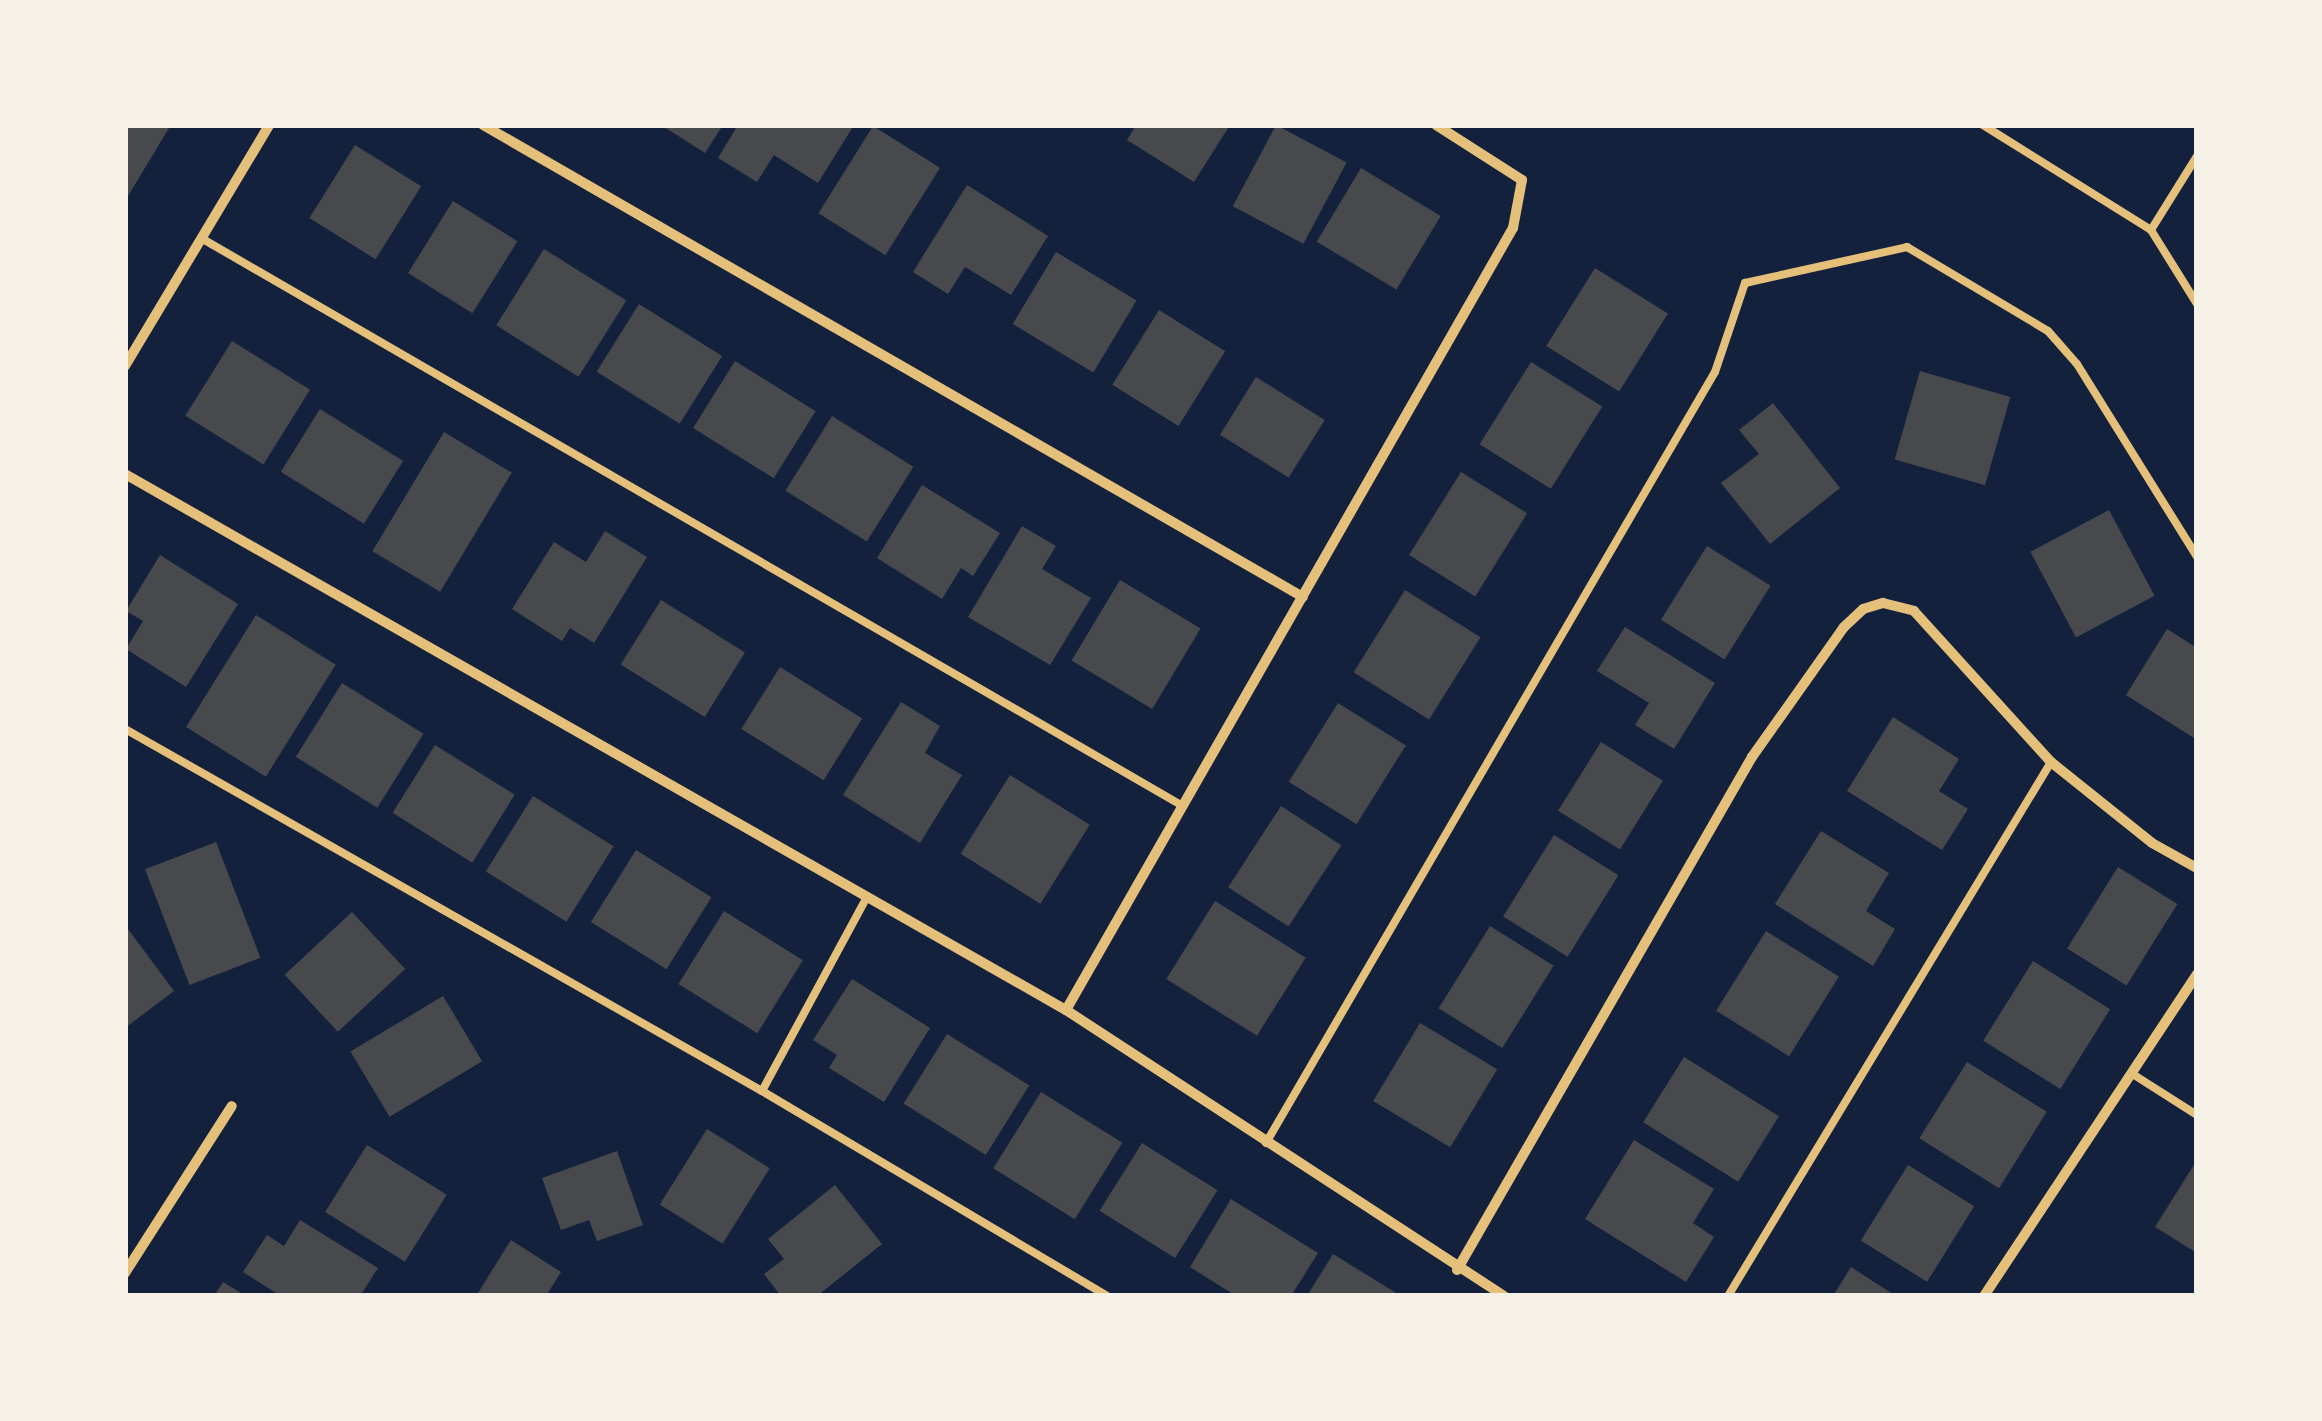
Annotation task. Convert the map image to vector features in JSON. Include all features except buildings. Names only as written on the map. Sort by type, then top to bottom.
[{"type":"street","points":[[125,366],[268,125]]},
{"type":"street","points":[[483,125],[1302,597]]},
{"type":"street","points":[[1066,1010],[1513,228],[1522,180],[1436,125]]},
{"type":"street","points":[[125,474],[1066,1010],[1457,1270],[1504,1296]]},
{"type":"street","points":[[1457,1270],[1752,757],[1844,627],[1864,609],[1884,604],[1914,611],[2050,762],[2152,843],[2197,868]]},
{"type":"street","points":[[1984,1296],[2197,974]]},
{"type":"street","points":[[125,1273],[232,1106]]},
{"type":"lane","points":[[1982,125],[2151,230],[2197,304]]},
{"type":"lane","points":[[2151,230],[2197,156]]},
{"type":"lane","points":[[201,238],[1183,806]]},
{"type":"lane","points":[[1266,1143],[1715,372],[1745,283],[1907,247],[2048,330],[2077,364],[2197,558]]},
{"type":"lane","points":[[125,729],[762,1091],[1106,1296]]},
{"type":"lane","points":[[1728,1296],[2050,762]]},
{"type":"lane","points":[[762,1091],[866,896]]},
{"type":"lane","points":[[2132,1073],[2197,1114]]}]
